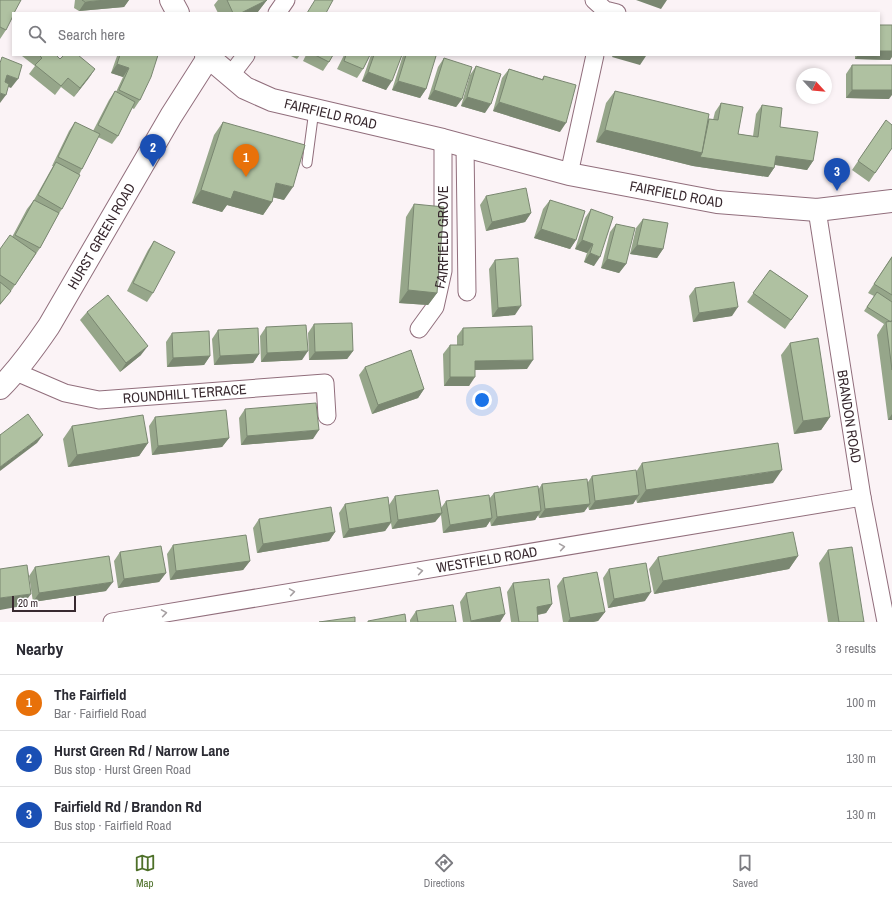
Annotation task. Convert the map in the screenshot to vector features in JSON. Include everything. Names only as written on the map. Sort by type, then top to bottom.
[{"type":"main road","points":[[171,0],[177,12]]},
{"type":"main road","name":"FAIRFIELD ROAD","points":[[207,57],[245,88],[272,100],[443,140],[569,174],[717,202],[817,210],[892,201]]},
{"type":"main road","name":"HURST GREEN ROAD","points":[[0,388],[16,372],[49,326],[207,57]]},
{"type":"street","points":[[278,12],[286,0]]},
{"type":"street","points":[[230,76],[245,56]]},
{"type":"street","points":[[569,174],[595,56]]},
{"type":"street","name":"FAIRFIELD GROVE","points":[[419,328],[435,307],[443,271],[443,140]]},
{"type":"street","points":[[464,146],[466,292]]},
{"type":"street","name":"BRANDON ROAD","points":[[817,210],[862,497],[886,622]]},
{"type":"street","name":"ROUNDHILL TERRACE","points":[[16,372],[65,393],[99,400],[325,383],[327,416]]},
{"type":"street","name":"WESTFIELD ROAD","points":[[112,622],[862,497]]},
{"type":"lane","points":[[307,163],[314,110]]},
{"type":"building","points":[[0,0],[21,0],[15,12],[12,12],[12,18],[6,30],[0,27]]},
{"type":"building","points":[[82,0],[106,0],[85,2]]},
{"type":"building","points":[[227,0],[267,0],[243,12],[233,12]]},
{"type":"building","points":[[315,0],[333,0],[327,12],[308,12]]},
{"type":"building","points":[[880,25],[892,25],[892,51],[880,51]]},
{"type":"building","points":[[40,56],[57,56],[60,59],[63,56],[79,56],[95,69],[80,88],[68,78],[61,86],[35,65],[42,58]]},
{"type":"building","points":[[120,56],[158,56],[151,77],[140,100],[119,90],[129,68],[117,64]]},
{"type":"building","points":[[317,56],[332,56],[329,62]]},
{"type":"building","points":[[346,56],[370,56],[363,69],[344,61]]},
{"type":"building","points":[[374,56],[402,56],[392,81],[368,72]]},
{"type":"building","points":[[406,56],[436,56],[426,89],[398,81]]},
{"type":"building","points":[[2,57],[22,65],[18,79],[7,75],[5,82],[9,84],[6,95],[0,93],[0,63]]},
{"type":"building","points":[[444,58],[472,67],[462,99],[434,90]]},
{"type":"building","points":[[852,65],[892,65],[892,90],[852,90]]},
{"type":"building","points":[[476,66],[501,74],[491,104],[467,97]]},
{"type":"building","points":[[509,69],[543,80],[544,76],[576,85],[566,123],[499,102]]},
{"type":"building","points":[[115,91],[135,102],[118,136],[98,125]]},
{"type":"building","points":[[615,91],[709,114],[702,153],[605,130]]},
{"type":"building","points":[[721,103],[743,107],[738,134],[758,137],[762,105],[782,108],[780,127],[818,132],[813,161],[776,156],[774,168],[700,157],[709,119],[718,120]]},
{"type":"building","points":[[886,120],[892,125],[892,148],[875,173],[858,161]]},
{"type":"building","points":[[75,122],[100,134],[82,169],[58,157]]},
{"type":"building","points":[[223,122],[305,145],[293,187],[276,183],[272,202],[234,191],[231,199],[201,190]]},
{"type":"building","points":[[56,162],[80,175],[62,209],[38,195]]},
{"type":"building","points":[[526,188],[531,213],[492,222],[486,196]]},
{"type":"building","points":[[34,200],[59,213],[40,248],[15,235]]},
{"type":"building","points":[[550,200],[585,211],[576,240],[541,229]]},
{"type":"building","points":[[414,204],[444,207],[437,293],[408,290]]},
{"type":"building","points":[[591,209],[613,217],[600,257],[590,253],[593,244],[582,240]]},
{"type":"building","points":[[643,219],[668,223],[663,249],[637,245]]},
{"type":"building","points":[[616,224],[635,228],[626,264],[607,259]]},
{"type":"building","points":[[10,235],[36,253],[15,285],[0,275],[0,249]]},
{"type":"building","points":[[154,241],[175,252],[153,293],[133,283]]},
{"type":"building","points":[[892,257],[892,295],[874,284]]},
{"type":"building","points":[[518,258],[521,306],[498,308],[495,260]]},
{"type":"building","points":[[770,270],[808,296],[791,320],[753,293]]},
{"type":"building","points":[[0,282],[11,291],[0,304]]},
{"type":"building","points":[[734,282],[738,307],[699,313],[695,288]]},
{"type":"building","points":[[877,292],[892,302],[891,322],[867,307]]},
{"type":"building","points":[[108,295],[148,346],[126,363],[87,312]]},
{"type":"building","points":[[892,321],[892,370],[886,322]]},
{"type":"building","points":[[352,323],[353,351],[315,352],[314,324]]},
{"type":"building","points":[[306,325],[308,351],[267,353],[266,327]]},
{"type":"building","points":[[532,326],[533,360],[475,361],[475,377],[450,377],[450,345],[463,345],[463,328]]},
{"type":"building","points":[[258,328],[259,354],[220,356],[218,330]]},
{"type":"building","points":[[209,331],[210,356],[173,358],[172,333]]},
{"type":"building","points":[[818,338],[830,417],[803,421],[790,343]]},
{"type":"building","points":[[411,350],[424,389],[378,405],[365,367]]},
{"type":"building","points":[[316,403],[319,430],[247,436],[245,409]]},
{"type":"building","points":[[226,410],[229,438],[158,446],[155,417]]},
{"type":"building","points":[[28,414],[43,435],[0,467],[0,435]]},
{"type":"building","points":[[143,415],[148,443],[77,455],[72,426]]},
{"type":"building","points":[[778,443],[782,470],[646,490],[642,463]]},
{"type":"building","points":[[636,470],[639,495],[595,501],[592,476]]},
{"type":"building","points":[[587,479],[590,504],[545,509],[542,484]]},
{"type":"building","points":[[538,486],[541,511],[497,517],[494,493]]},
{"type":"building","points":[[438,490],[442,513],[398,520],[395,496]]},
{"type":"building","points":[[489,495],[492,518],[450,525],[446,501]]},
{"type":"building","points":[[388,497],[391,522],[349,529],[345,504]]},
{"type":"building","points":[[331,507],[335,532],[263,544],[259,519]]},
{"type":"building","points":[[793,532],[798,556],[663,581],[658,557]]},
{"type":"building","points":[[246,535],[250,561],[176,571],[173,545]]},
{"type":"building","points":[[161,546],[166,573],[124,579],[120,552]]},
{"type":"building","points":[[852,547],[864,622],[839,622],[828,550]]},
{"type":"building","points":[[109,556],[113,582],[39,593],[35,567]]},
{"type":"building","points":[[646,563],[651,592],[614,599],[609,569]]},
{"type":"building","points":[[27,565],[31,594],[0,598],[0,569]]},
{"type":"building","points":[[597,572],[605,612],[570,618],[563,578]]},
{"type":"building","points":[[549,579],[552,604],[537,607],[538,622],[519,622],[513,583]]},
{"type":"building","points":[[500,587],[505,614],[471,621],[466,593]]},
{"type":"building","points":[[453,605],[456,622],[418,622],[416,611]]},
{"type":"building","points":[[405,614],[406,622],[368,622],[368,621]]},
{"type":"building","points":[[355,617],[355,622],[319,622]]},
{"type":"place","name":"Hurst Green Rd / Narrow Lane","points":[[153,167]]},
{"type":"place","name":"The Fairfield","points":[[246,177]]},
{"type":"place","name":"Fairfield Rd / Brandon Rd","points":[[837,191]]}]
